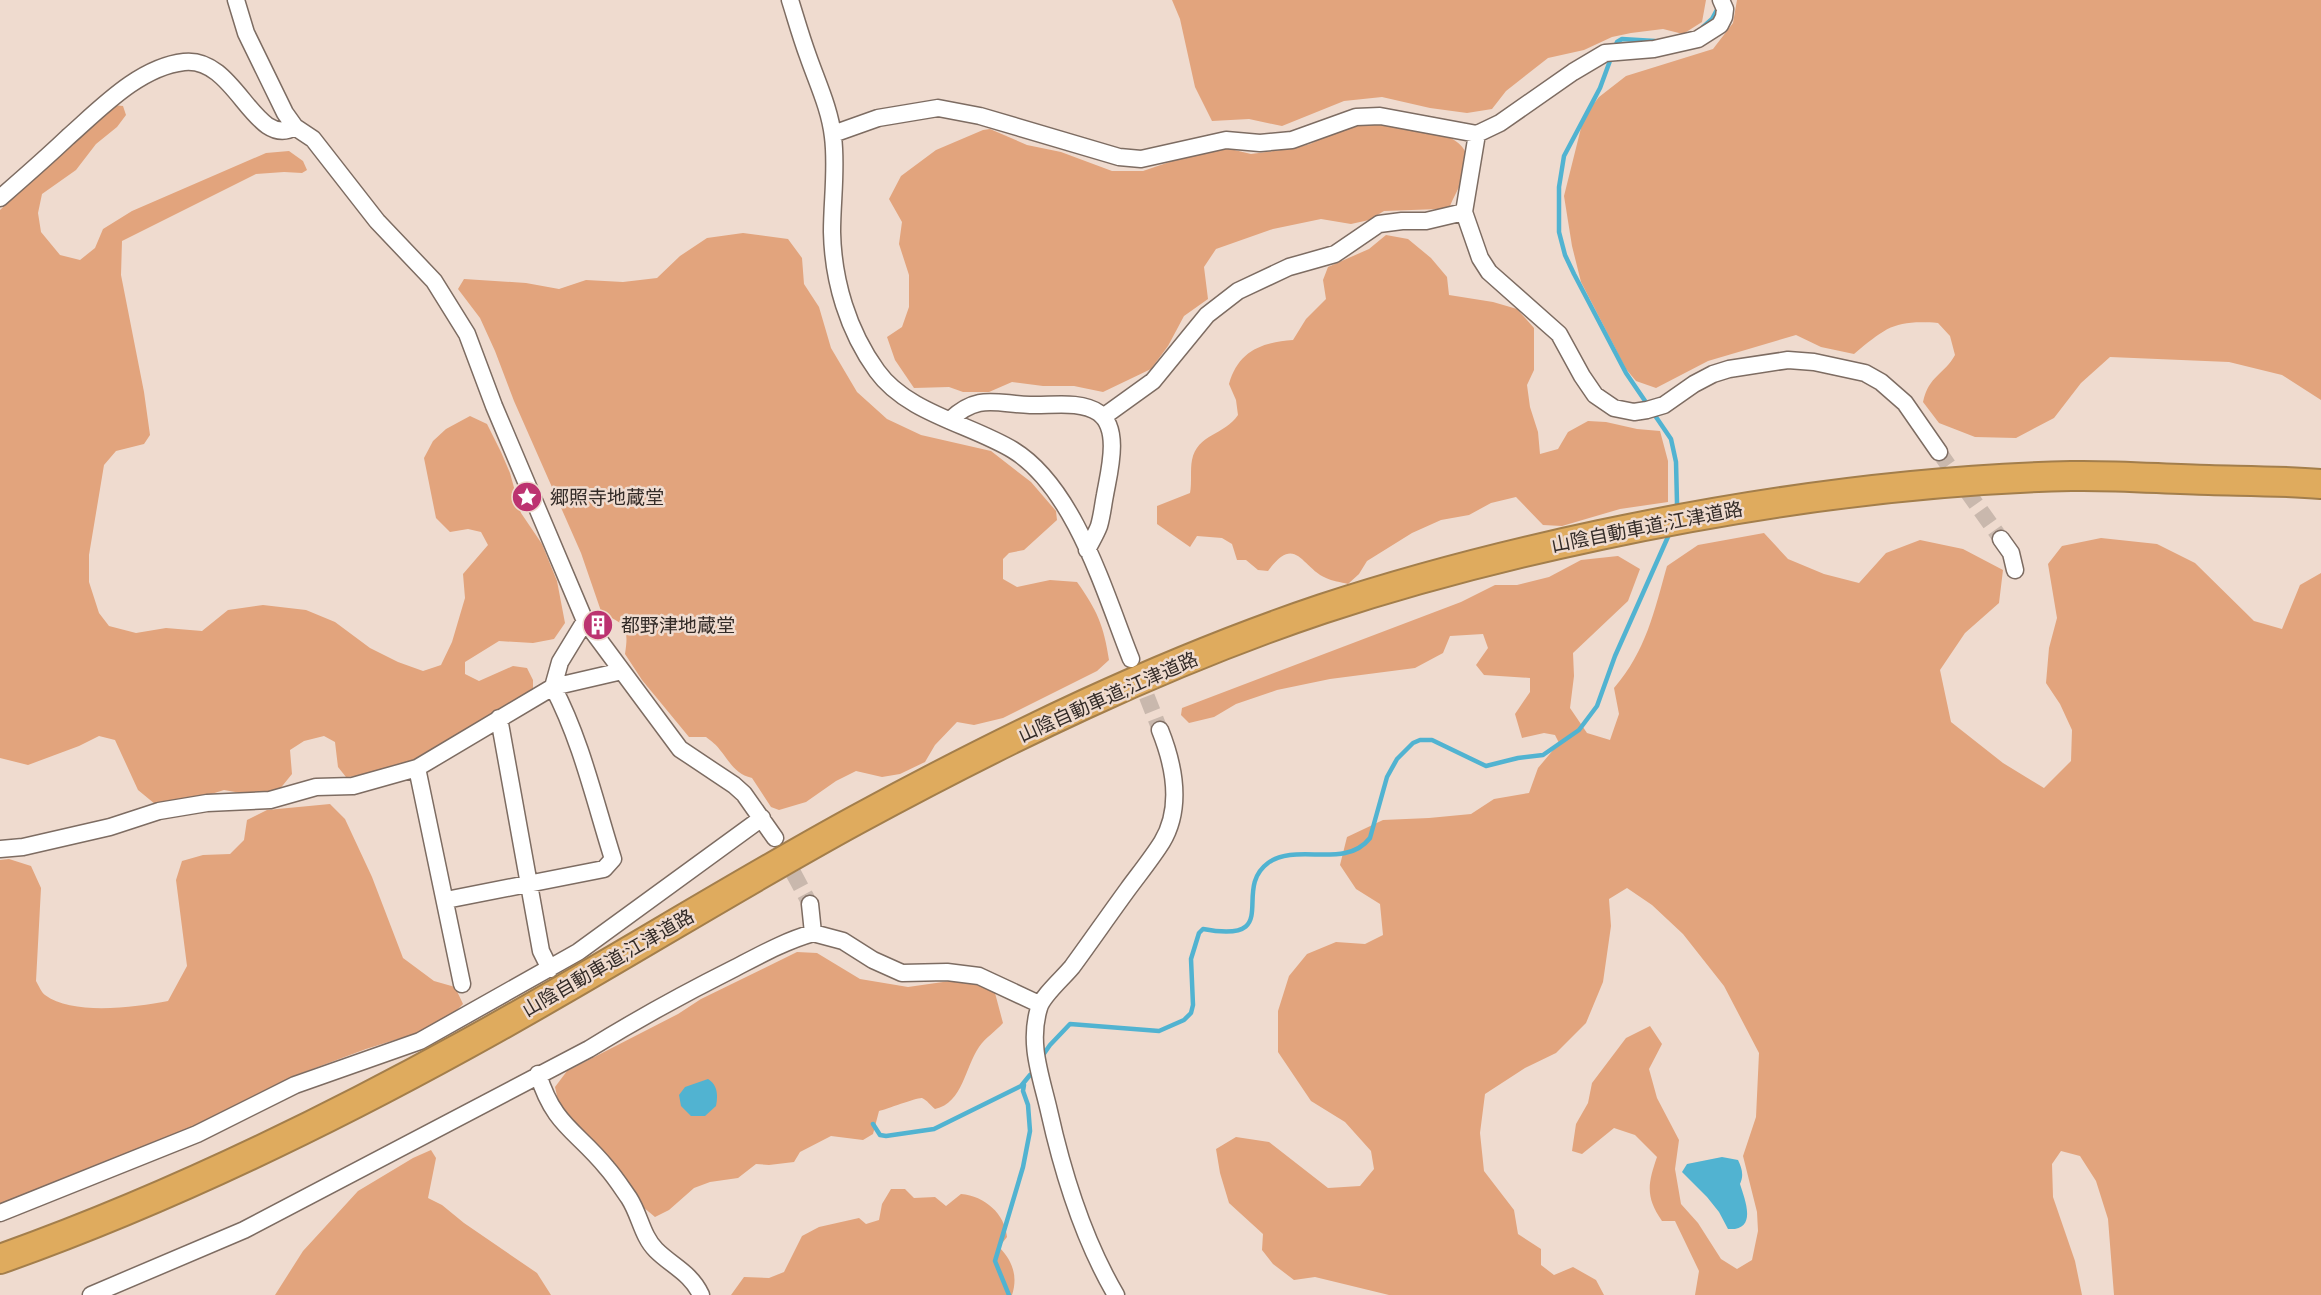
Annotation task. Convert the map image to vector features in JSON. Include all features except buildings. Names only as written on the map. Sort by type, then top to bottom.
[{"type":"highway","name":"山陰自動車道;江津道路","points":[[0,1259],[159,1197],[307,1128],[464,1046],[851,822],[988,751],[1079,707],[1202,654],[1321,610],[1453,569],[1557,544],[1692,515],[1806,498],[1968,482],[2076,476],[2321,484]]},
{"type":"street","points":[[236,0],[246,33],[285,113],[295,127],[313,139],[377,220],[434,281],[467,334],[494,406],[585,621],[680,749],[744,794],[775,838]]},
{"type":"street","points":[[790,0],[833,134],[834,264],[848,318],[877,372],[894,392],[1013,450],[1031,464],[1059,495],[1087,550],[1131,659]]},
{"type":"street","points":[[833,134],[878,118],[938,108],[981,116],[1119,157],[1141,159],[1226,140],[1260,143],[1292,140],[1356,117],[1380,116],[1478,134],[1500,123],[1573,72],[1613,52],[1654,49],[1698,39],[1720,25],[1726,13],[1722,2]]},
{"type":"street","points":[[0,198],[115,95],[158,70],[180,62],[200,64],[221,75],[232,84],[253,114],[272,128],[289,131],[295,127]]},
{"type":"street","points":[[1478,134],[1464,212],[1480,258],[1489,272],[1559,334],[1595,395],[1614,408],[1634,412],[1652,409],[1713,374],[1729,369],[1788,360],[1814,362],[1865,373],[1881,383],[1905,403],[1939,452]]},
{"type":"street","points":[[1103,417],[1153,381],[1207,315],[1238,291],[1289,267],[1335,254],[1379,224],[1426,221],[1464,212]]},
{"type":"street","points":[[950,420],[971,404],[985,401],[1080,406],[1103,417],[1108,426],[1112,448],[1099,525],[1087,550]]},
{"type":"street","points":[[2001,539],[2011,553],[2015,570]]},
{"type":"street","points":[[446,900],[604,869],[613,859],[589,780],[562,703],[553,687],[560,662],[585,621]]},
{"type":"street","points":[[0,849],[23,847],[110,827],[159,811],[207,803],[270,800],[316,787],[353,786],[417,768],[553,687],[622,671]]},
{"type":"street","points":[[499,718],[541,951],[550,969]]},
{"type":"street","points":[[1116,1295],[1087,1234],[1051,1129],[1034,1052],[1035,1027],[1039,1004],[1089,944],[1163,840],[1174,804],[1175,778],[1160,730]]},
{"type":"street","points":[[417,768],[462,984]]},
{"type":"street","points":[[0,1213],[197,1134],[295,1085],[420,1041],[578,952],[762,818]]},
{"type":"street","points":[[810,904],[813,933]]},
{"type":"street","points":[[91,1295],[244,1230],[792,939],[813,933],[843,941],[873,960],[902,973],[947,972],[979,976],[1039,1004]]},
{"type":"street","points":[[538,1074],[550,1107],[606,1167],[633,1205],[641,1219],[645,1235],[655,1250],[687,1274],[701,1295]]},
{"type":"shaded area","points":[[1172,0],[1706,0],[1702,22],[1683,34],[1663,29],[1631,33],[1612,37],[1584,50],[1548,58],[1506,91],[1492,109],[1467,113],[1382,97],[1344,101],[1282,126],[1249,119],[1212,121],[1195,87],[1180,19]]},
{"type":"shaded area","points":[[1737,0],[2321,0],[2321,400],[2282,375],[2229,362],[2110,357],[2081,383],[2054,418],[2016,438],[1975,437],[1939,423],[1923,402],[1929,386],[1955,355],[1950,336],[1938,323],[1923,322],[1892,327],[1854,354],[1821,347],[1796,335],[1708,361],[1656,388],[1636,381],[1626,369],[1581,282],[1572,246],[1564,196],[1584,116],[1599,97],[1626,76],[1713,49],[1733,23]]},
{"type":"shaded area","points":[[113,105],[123,106],[126,115],[117,127],[96,144],[76,170],[42,194],[38,213],[41,232],[60,255],[80,260],[95,248],[103,229],[132,211],[266,153],[289,151],[303,161],[307,170],[302,173],[256,174],[122,241],[121,275],[150,435],[144,444],[116,451],[104,465],[89,555],[89,582],[99,613],[109,626],[136,633],[166,628],[202,631],[228,610],[263,605],[306,610],[335,622],[370,648],[398,662],[423,671],[441,665],[452,642],[465,598],[463,574],[488,545],[481,532],[468,529],[450,532],[436,518],[424,458],[433,441],[446,429],[470,416],[487,424],[510,473],[521,513],[542,544],[557,581],[565,623],[554,639],[533,643],[499,641],[465,662],[465,674],[479,681],[513,666],[527,668],[533,680],[533,689],[510,705],[409,762],[362,776],[346,777],[338,767],[335,742],[324,736],[304,741],[290,750],[292,774],[279,790],[258,796],[224,790],[186,802],[155,804],[138,790],[115,740],[99,736],[28,765],[0,758],[0,210]]},
{"type":"shaded area","points":[[1377,123],[1444,135],[1464,149],[1467,160],[1465,172],[1450,206],[1439,209],[1384,211],[1369,220],[1351,224],[1321,219],[1273,229],[1216,249],[1204,267],[1208,299],[1184,316],[1168,346],[1151,369],[1103,392],[1074,386],[1012,382],[989,392],[963,392],[949,387],[914,388],[895,360],[887,337],[902,327],[909,307],[909,275],[899,244],[902,222],[889,199],[901,176],[936,150],[990,129],[1027,145],[1061,152],[1112,171],[1143,171],[1202,151],[1226,148],[1251,154],[1295,148],[1346,127]]},
{"type":"shaded area","points":[[743,233],[788,239],[802,258],[804,284],[819,307],[831,348],[857,392],[887,419],[921,435],[991,451],[1031,482],[1056,511],[1057,520],[1024,550],[1009,553],[1003,559],[1003,579],[1017,587],[1050,580],[1077,582],[1099,619],[1109,660],[1097,671],[1003,718],[974,725],[957,722],[935,745],[925,762],[900,774],[882,777],[856,771],[806,802],[779,810],[771,807],[752,778],[737,771],[706,737],[689,737],[642,680],[625,654],[626,632],[616,620],[602,614],[581,553],[514,401],[495,351],[480,318],[458,289],[464,279],[526,283],[559,289],[586,280],[623,282],[657,278],[680,256],[707,238]]},
{"type":"shaded area","points":[[1386,235],[1408,239],[1431,258],[1447,277],[1449,295],[1517,309],[1534,328],[1534,370],[1527,385],[1538,432],[1540,454],[1558,449],[1568,432],[1588,421],[1660,431],[1668,461],[1668,502],[1620,509],[1562,526],[1543,525],[1516,497],[1491,503],[1469,515],[1441,520],[1412,533],[1367,561],[1359,574],[1348,584],[1326,578],[1292,554],[1285,555],[1268,571],[1258,570],[1246,560],[1237,560],[1232,544],[1222,538],[1197,536],[1190,547],[1157,524],[1157,506],[1190,493],[1192,460],[1199,445],[1226,427],[1238,415],[1236,400],[1229,384],[1238,363],[1261,346],[1293,340],[1306,319],[1326,299],[1323,280],[1328,267],[1369,249]]},
{"type":"shaded area","points":[[1764,533],[1788,559],[1824,574],[1859,583],[1886,553],[1920,540],[1963,549],[2003,570],[1999,603],[1965,633],[1940,670],[1951,722],[2003,763],[2044,788],[2071,761],[2072,730],[2046,683],[2049,648],[2057,618],[2048,564],[2062,546],[2101,538],[2157,544],[2195,563],[2254,621],[2282,629],[2300,585],[2321,573],[2321,1295],[2114,1295],[2108,1219],[2096,1181],[2080,1156],[2061,1151],[2052,1164],[2053,1197],[2075,1261],[2082,1295],[1695,1295],[1699,1271],[1675,1221],[1662,1221],[1653,1205],[1650,1182],[1657,1157],[1635,1135],[1614,1128],[1582,1154],[1572,1151],[1576,1124],[1588,1103],[1592,1083],[1626,1038],[1650,1026],[1662,1044],[1649,1069],[1657,1098],[1679,1140],[1675,1169],[1681,1204],[1698,1223],[1721,1259],[1737,1269],[1752,1260],[1758,1231],[1757,1212],[1743,1156],[1756,1117],[1759,1053],[1724,986],[1683,934],[1652,905],[1627,888],[1609,899],[1611,926],[1603,982],[1586,1023],[1556,1053],[1525,1068],[1485,1094],[1480,1133],[1484,1171],[1514,1210],[1518,1234],[1541,1249],[1541,1265],[1554,1275],[1573,1267],[1596,1280],[1604,1295],[1389,1295],[1315,1277],[1294,1280],[1273,1264],[1262,1250],[1263,1234],[1229,1203],[1216,1149],[1236,1137],[1269,1142],[1328,1188],[1360,1186],[1374,1169],[1371,1151],[1345,1122],[1311,1101],[1278,1052],[1278,1011],[1289,976],[1307,954],[1336,942],[1365,944],[1383,935],[1380,904],[1356,889],[1340,865],[1347,837],[1383,820],[1471,814],[1494,799],[1529,793],[1538,768],[1559,743],[1555,735],[1544,733],[1522,738],[1515,714],[1530,692],[1530,678],[1484,675],[1476,665],[1488,648],[1483,634],[1450,636],[1443,653],[1415,668],[1330,679],[1277,690],[1236,704],[1214,717],[1189,723],[1181,715],[1182,708],[1461,602],[1495,585],[1517,585],[1549,577],[1581,560],[1618,556],[1640,569],[1628,601],[1573,653],[1574,676],[1570,708],[1587,733],[1610,740],[1619,714],[1614,688],[1641,645],[1667,566],[1698,545]]},
{"type":"shaded area","points":[[330,804],[345,819],[372,877],[403,958],[434,981],[455,987],[463,1004],[452,1015],[417,1033],[291,1077],[166,1140],[84,1170],[10,1203],[0,1203],[0,860],[9,859],[31,866],[41,888],[36,981],[44,994],[57,1002],[88,1008],[168,1001],[187,966],[176,880],[182,861],[203,855],[230,854],[244,840],[247,820],[267,810]]},
{"type":"shaded area","points":[[797,952],[817,953],[860,979],[908,987],[957,980],[986,986],[995,993],[1003,1023],[979,1047],[958,1092],[944,1105],[935,1109],[919,1098],[879,1111],[873,1134],[863,1140],[831,1136],[800,1152],[794,1162],[756,1164],[738,1178],[710,1182],[694,1188],[669,1210],[655,1217],[643,1207],[559,1105],[555,1087],[567,1071],[678,1014],[701,999]]},
{"type":"shaded area","points":[[431,1150],[436,1158],[428,1198],[442,1205],[537,1273],[551,1295],[275,1295],[303,1251],[358,1191]]},
{"type":"shaded area","points":[[891,1189],[905,1189],[914,1198],[935,1197],[946,1206],[961,1194],[986,1202],[998,1214],[1005,1229],[1007,1237],[999,1247],[1013,1269],[1012,1295],[731,1295],[744,1277],[769,1278],[784,1272],[802,1236],[819,1227],[859,1218],[866,1224],[879,1220],[882,1204]]},
{"type":"water","points":[[708,1079],[717,1091],[716,1106],[705,1116],[691,1116],[681,1106],[679,1095],[685,1087]]},
{"type":"water","points":[[1722,1157],[1738,1160],[1741,1169],[1740,1184],[1747,1213],[1743,1225],[1737,1228],[1728,1229],[1707,1197],[1682,1172],[1687,1164]]},
{"type":"waterway","points":[[1703,27],[1712,19],[1719,6]]},
{"type":"waterway","points":[[1614,50],[1617,42],[1622,39],[1655,41]]},
{"type":"waterway","points":[[1611,58],[1600,88],[1564,156],[1559,187],[1559,232],[1574,274],[1626,373],[1671,439],[1676,462],[1676,511]]},
{"type":"waterway","points":[[1043,1055],[1070,1024],[1159,1031],[1184,1020],[1191,1013],[1193,1005],[1191,959],[1199,933],[1203,929],[1228,932],[1242,929],[1249,922],[1258,874],[1268,863],[1280,857],[1334,854],[1360,847],[1370,838],[1387,777],[1397,759],[1413,743],[1432,740],[1486,766],[1543,755],[1579,730],[1597,706],[1615,656],[1671,530]]},
{"type":"waterway","points":[[873,1124],[880,1135],[886,1136],[934,1129],[1021,1086],[1030,1075]]},
{"type":"waterway","points":[[1009,1295],[995,1261],[1023,1167],[1030,1131],[1024,1085]]},
{"type":"tunnel","points":[[1939,452],[2001,539]]},
{"type":"tunnel","points":[[1138,674],[1160,730]]},
{"type":"tunnel","points":[[782,852],[810,904]]},
{"type":"place","name":"郷照寺地蔵堂","points":[[527,497]]},
{"type":"place","name":"都野津地蔵堂","points":[[598,625]]}]
